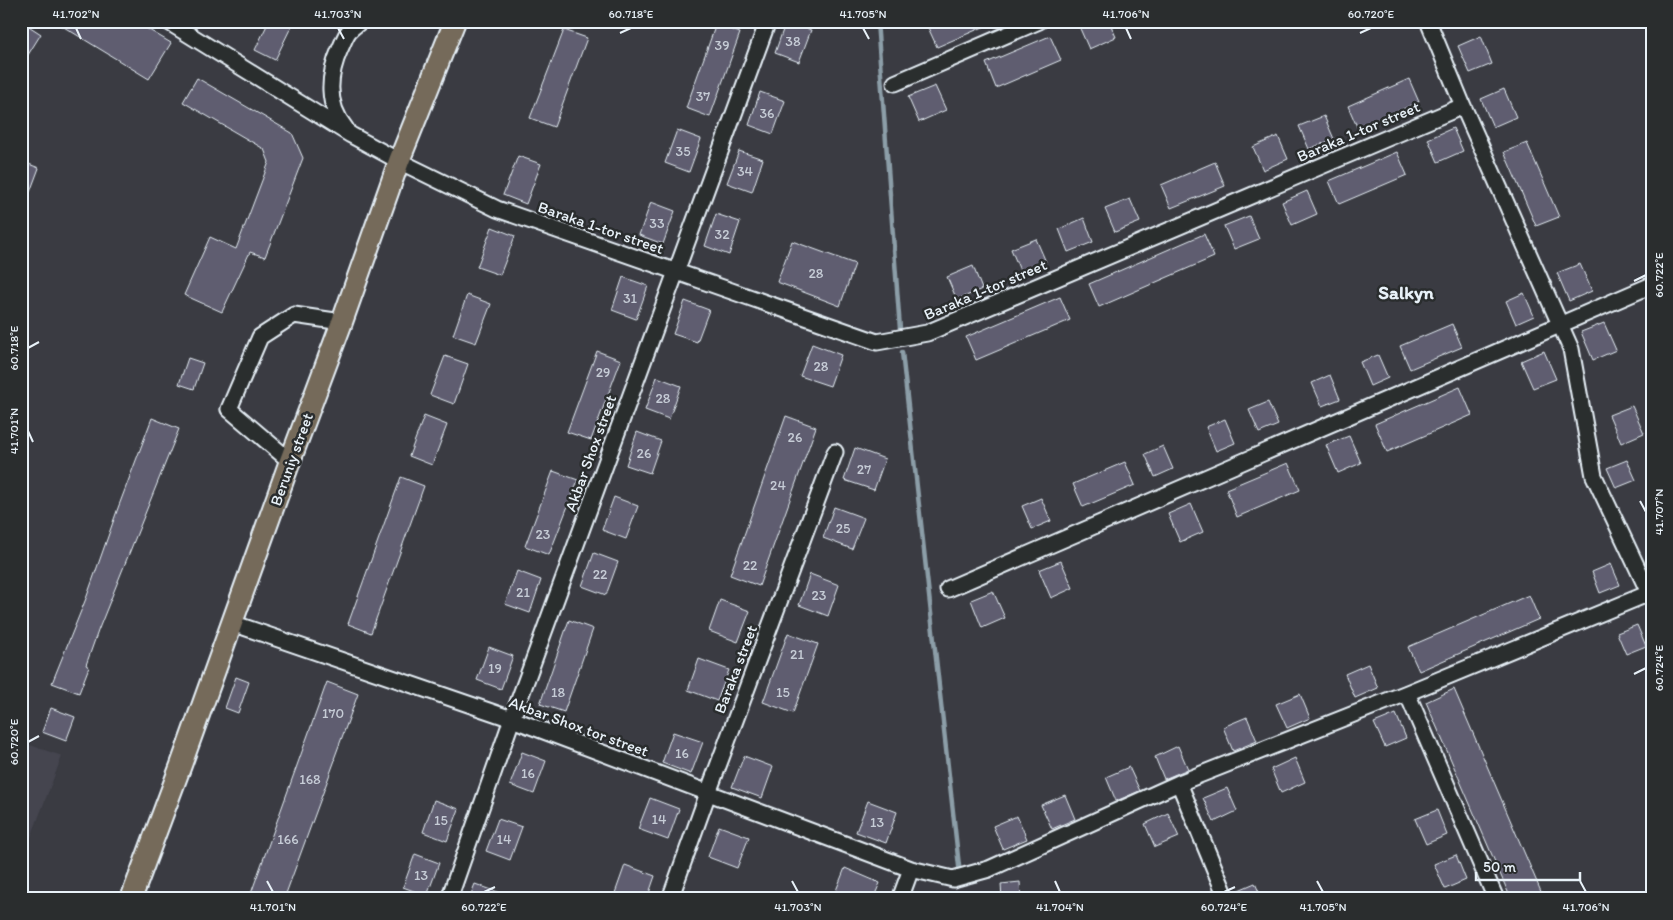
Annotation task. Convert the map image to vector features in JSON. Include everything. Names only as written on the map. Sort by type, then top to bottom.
[{"type":"main road","name":"Beruniy street","points":[[131,899],[399,162],[452,22]]},
{"type":"street","name":"Baraka 1-tor street","points":[[167,21],[351,135],[399,162],[497,209],[877,342],[926,334],[1463,106]]},
{"type":"street","points":[[351,135],[338,119],[331,99],[330,77],[348,32],[361,21]]},
{"type":"street","name":"Akbar Shox street","points":[[449,899],[512,719],[768,21]]},
{"type":"street","points":[[895,83],[1039,21]]},
{"type":"street","points":[[1428,21],[1463,106],[1571,349],[1594,476],[1651,595]]},
{"type":"street","points":[[948,589],[1652,285]]},
{"type":"street","points":[[290,461],[229,409],[260,337],[294,315],[342,322]]},
{"type":"street","name":"Baraka street","points":[[670,899],[835,452]]},
{"type":"street","name":"Akbar Shox tor street","points":[[232,623],[512,719],[911,869],[953,879],[989,869],[1180,783],[1651,595]]},
{"type":"street","points":[[1407,693],[1496,899]]},
{"type":"street","points":[[1180,783],[1227,899]]},
{"type":"street","points":[[900,899],[911,869]]},
{"type":"shaded area","points":[[21,742],[62,756],[21,863]]},
{"type":"building","points":[[21,21],[41,34],[21,66]]},
{"type":"building","points":[[54,21],[134,21],[171,43],[149,79]]},
{"type":"building","points":[[269,21],[294,21],[275,60],[255,50]]},
{"type":"building","points":[[786,21],[811,30],[799,62],[775,53]]},
{"type":"building","points":[[925,21],[997,21],[937,47]]},
{"type":"building","points":[[1085,21],[1109,21],[1116,37],[1089,49],[1078,24]]},
{"type":"building","points":[[716,24],[740,33],[710,117],[686,108]]},
{"type":"building","points":[[564,30],[587,38],[554,127],[530,118]]},
{"type":"building","points":[[1050,36],[1061,60],[996,88],[986,63]]},
{"type":"building","points":[[1481,36],[1492,64],[1470,73],[1458,46]]},
{"type":"building","points":[[197,78],[292,133],[303,158],[265,257],[250,252],[222,312],[184,295],[210,237],[236,249],[269,162],[264,149],[183,102]]},
{"type":"building","points":[[1409,79],[1419,102],[1358,129],[1348,106]]},
{"type":"building","points":[[935,86],[946,110],[919,122],[908,97]]},
{"type":"building","points":[[1504,89],[1516,117],[1493,127],[1481,99]]},
{"type":"building","points":[[760,92],[785,101],[773,134],[749,125]]},
{"type":"building","points":[[1324,116],[1334,139],[1309,149],[1299,126]]},
{"type":"building","points":[[1453,128],[1463,151],[1438,162],[1428,139]]},
{"type":"building","points":[[677,130],[701,139],[689,172],[665,163]]},
{"type":"building","points":[[1278,136],[1288,159],[1263,170],[1253,147]]},
{"type":"building","points":[[1527,143],[1559,217],[1536,226],[1504,152]]},
{"type":"building","points":[[739,151],[763,159],[752,192],[727,183]]},
{"type":"building","points":[[1397,152],[1407,175],[1339,204],[1329,181]]},
{"type":"building","points":[[518,156],[541,164],[526,204],[503,195]]},
{"type":"building","points":[[21,161],[39,168],[30,192],[21,189]]},
{"type":"building","points":[[1215,162],[1225,186],[1171,208],[1161,185]]},
{"type":"building","points":[[1307,191],[1317,214],[1292,225],[1282,202]]},
{"type":"building","points":[[1130,199],[1140,222],[1115,232],[1105,209]]},
{"type":"building","points":[[651,202],[675,211],[663,244],[639,235]]},
{"type":"building","points":[[716,214],[740,222],[729,255],[705,246]]},
{"type":"building","points":[[1249,216],[1259,239],[1234,249],[1224,226]]},
{"type":"building","points":[[1084,218],[1093,242],[1068,252],[1059,229]]},
{"type":"building","points":[[492,227],[515,236],[500,275],[477,267]]},
{"type":"building","points":[[1204,234],[1214,257],[1099,307],[1089,284]]},
{"type":"building","points":[[1036,239],[1046,262],[1021,273],[1011,249]]},
{"type":"building","points":[[792,241],[855,264],[840,306],[777,282]]},
{"type":"building","points":[[1580,264],[1592,291],[1569,301],[1557,273]]},
{"type":"building","points":[[973,266],[982,289],[957,300],[947,277]]},
{"type":"building","points":[[623,277],[648,286],[636,319],[612,310]]},
{"type":"building","points":[[1524,293],[1534,316],[1516,324],[1506,301]]},
{"type":"building","points":[[467,295],[491,304],[476,343],[453,335]]},
{"type":"building","points":[[1060,297],[1070,320],[976,360],[966,337]]},
{"type":"building","points":[[685,301],[709,310],[697,342],[673,334]]},
{"type":"building","points":[[1604,323],[1616,350],[1593,360],[1581,332]]},
{"type":"building","points":[[1452,324],[1462,347],[1410,369],[1400,346]]},
{"type":"building","points":[[812,344],[841,355],[830,386],[800,376]]},
{"type":"building","points":[[597,351],[621,360],[591,440],[567,432]]},
{"type":"building","points":[[1544,351],[1556,379],[1533,388],[1521,361]]},
{"type":"building","points":[[1378,355],[1388,378],[1370,386],[1360,362]]},
{"type":"building","points":[[445,356],[468,364],[454,404],[430,395]]},
{"type":"building","points":[[188,358],[203,363],[194,389],[179,384]]},
{"type":"building","points":[[1330,375],[1340,399],[1322,406],[1312,383]]},
{"type":"building","points":[[657,377],[681,386],[669,419],[645,410]]},
{"type":"building","points":[[1460,387],[1472,415],[1387,452],[1375,424]]},
{"type":"building","points":[[1268,402],[1278,425],[1259,433],[1249,410]]},
{"type":"building","points":[[1632,406],[1644,433],[1621,443],[1609,415]]},
{"type":"building","points":[[424,416],[447,425],[432,465],[409,456]]},
{"type":"building","points":[[786,416],[816,427],[759,586],[730,575]]},
{"type":"building","points":[[152,418],[179,429],[98,631],[86,665],[89,667],[79,693],[52,683],[87,596]]},
{"type":"building","points":[[1225,419],[1235,443],[1216,451],[1206,427]]},
{"type":"building","points":[[637,432],[661,441],[650,473],[626,465]]},
{"type":"building","points":[[1349,436],[1361,463],[1338,473],[1326,445]]},
{"type":"building","points":[[1163,446],[1173,469],[1155,477],[1145,454]]},
{"type":"building","points":[[855,448],[885,459],[874,490],[844,480]]},
{"type":"building","points":[[1627,460],[1636,480],[1616,488],[1607,468]]},
{"type":"building","points":[[1125,462],[1135,485],[1083,507],[1073,484]]},
{"type":"building","points":[[1288,463],[1300,490],[1237,517],[1226,489]]},
{"type":"building","points":[[553,471],[578,480],[549,555],[525,546]]},
{"type":"building","points":[[401,477],[424,486],[371,633],[348,624]]},
{"type":"building","points":[[614,497],[638,506],[626,539],[602,530]]},
{"type":"building","points":[[1041,498],[1051,521],[1032,529],[1022,506]]},
{"type":"building","points":[[1191,504],[1203,532],[1180,542],[1168,514]]},
{"type":"building","points":[[834,507],[864,518],[852,549],[823,538]]},
{"type":"building","points":[[594,553],[618,562],[606,595],[582,586]]},
{"type":"building","points":[[1061,561],[1073,588],[1051,598],[1039,570]]},
{"type":"building","points":[[1611,564],[1620,585],[1600,593],[1592,572]]},
{"type":"building","points":[[517,571],[541,580],[530,613],[505,604]]},
{"type":"building","points":[[810,574],[839,585],[828,616],[799,605]]},
{"type":"building","points":[[993,591],[1005,618],[982,628],[971,600]]},
{"type":"building","points":[[1529,595],[1539,619],[1419,671],[1408,647]]},
{"type":"building","points":[[720,600],[750,611],[738,642],[709,631]]},
{"type":"building","points":[[569,620],[593,629],[564,712],[540,704]]},
{"type":"building","points":[[1637,625],[1646,646],[1626,654],[1617,633]]},
{"type":"building","points":[[788,633],[818,644],[793,713],[763,702]]},
{"type":"building","points":[[489,647],[513,656],[501,689],[477,680]]},
{"type":"building","points":[[699,659],[729,670],[717,701],[688,690]]},
{"type":"building","points":[[1368,664],[1378,688],[1355,698],[1345,674]]},
{"type":"building","points":[[236,677],[249,682],[238,713],[225,708]]},
{"type":"building","points":[[327,682],[358,694],[335,760],[284,899],[249,899]]},
{"type":"building","points":[[1454,689],[1542,894],[1532,899],[1511,899],[1426,702]]},
{"type":"building","points":[[1300,694],[1310,718],[1287,728],[1276,704]]},
{"type":"building","points":[[51,708],[75,717],[66,741],[42,732]]},
{"type":"building","points":[[1396,714],[1406,738],[1385,747],[1374,723]]},
{"type":"building","points":[[1247,717],[1257,741],[1233,751],[1223,727]]},
{"type":"building","points":[[673,732],[703,742],[691,774],[662,763]]},
{"type":"building","points":[[1178,746],[1188,769],[1164,779],[1155,757]]},
{"type":"building","points":[[522,752],[546,761],[534,794],[510,785]]},
{"type":"building","points":[[744,756],[773,767],[762,798],[732,787]]},
{"type":"building","points":[[1295,758],[1305,782],[1281,793],[1271,769]]},
{"type":"building","points":[[1129,767],[1140,791],[1116,801],[1106,777]]},
{"type":"building","points":[[1227,788],[1237,811],[1214,822],[1203,798]]},
{"type":"building","points":[[1065,795],[1075,819],[1052,829],[1041,805]]},
{"type":"building","points":[[650,798],[679,809],[668,840],[638,829]]},
{"type":"building","points":[[434,800],[459,809],[447,841],[423,832]]},
{"type":"building","points":[[868,801],[897,812],[886,843],[856,832]]},
{"type":"building","points":[[1437,810],[1447,835],[1426,844],[1415,819]]},
{"type":"building","points":[[1168,813],[1179,837],[1155,847],[1145,824]]},
{"type":"building","points":[[1017,816],[1027,839],[1003,849],[993,826]]},
{"type":"building","points":[[498,819],[522,827],[510,860],[486,851]]},
{"type":"building","points":[[719,826],[749,837],[737,868],[708,857]]},
{"type":"building","points":[[415,854],[439,863],[427,896],[403,887]]},
{"type":"building","points":[[1456,855],[1466,880],[1445,889],[1434,864]]},
{"type":"building","points":[[625,865],[655,876],[647,899],[620,899],[614,896]]},
{"type":"building","points":[[845,868],[880,883],[873,899],[848,899],[835,893]]},
{"type":"building","points":[[1020,882],[1021,899],[1002,899],[1001,884]]},
{"type":"building","points":[[1255,883],[1262,899],[1236,899],[1234,892]]},
{"type":"building","points":[[475,884],[512,897],[512,899],[469,899]]},
{"type":"waterway","points":[[877,21],[900,329]]},
{"type":"waterway","points":[[902,352],[960,875]]},
{"type":"district","name":"Salkyn","points":[[1406,292]]}]
